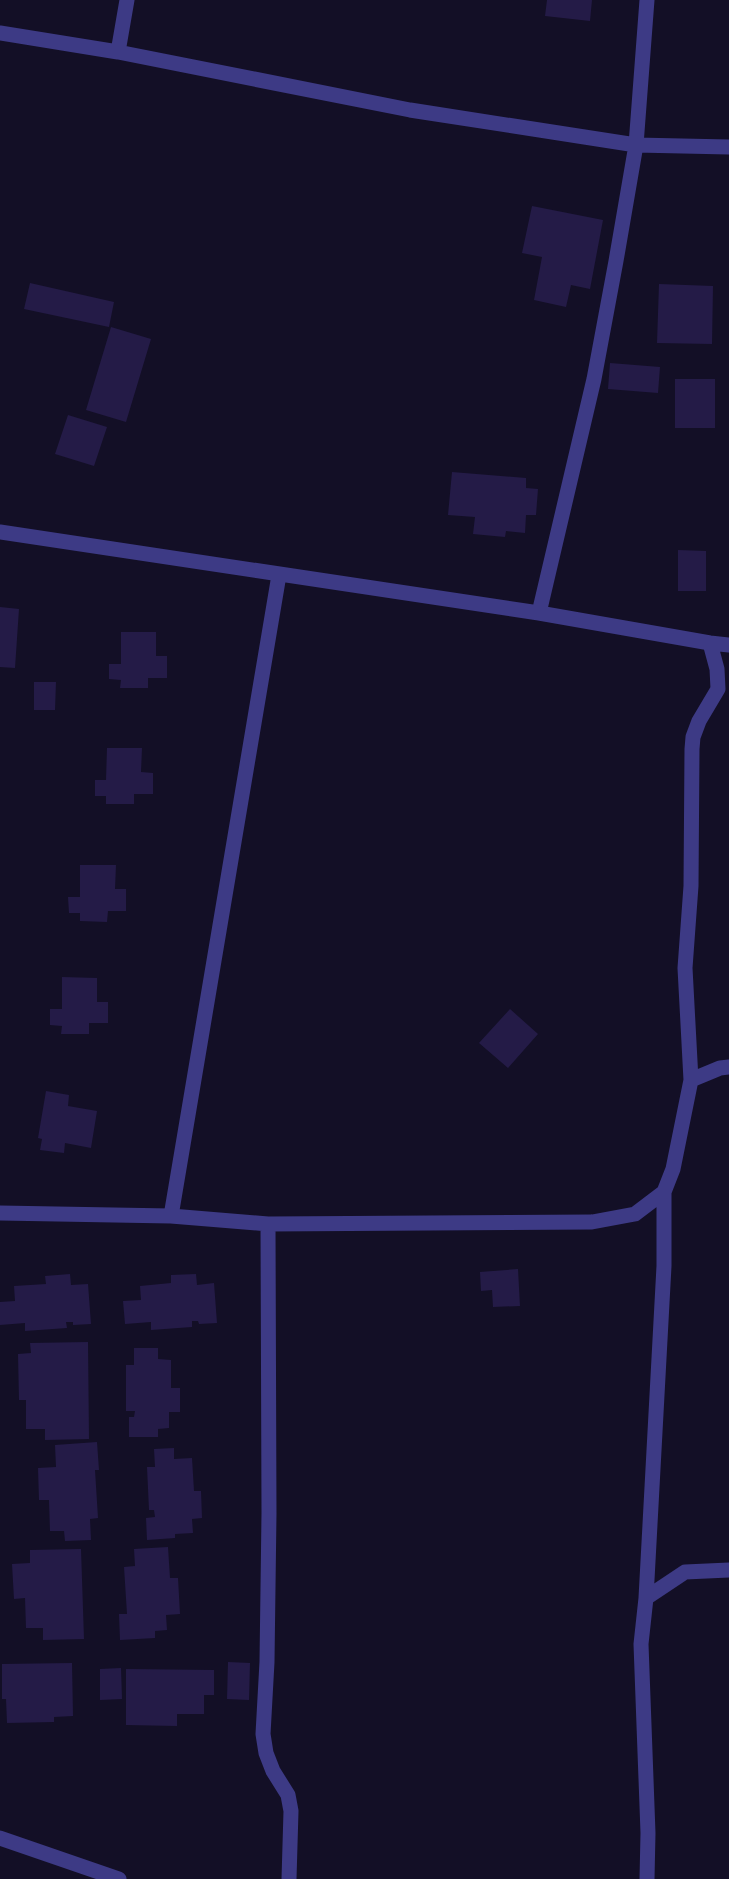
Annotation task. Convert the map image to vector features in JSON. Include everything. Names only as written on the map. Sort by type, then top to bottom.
[{"type":"street","points":[[118,52],[127,0]]},
{"type":"street","points":[[539,613],[594,379],[636,145],[647,0]]},
{"type":"street","points":[[0,33],[118,52],[411,110],[636,145],[729,147]]},
{"type":"street","points":[[0,532],[539,613],[729,645]]},
{"type":"street","points":[[171,1216],[279,575]]},
{"type":"street","points":[[647,1879],[648,1833],[640,1644],[646,1598],[664,1266],[664,1192],[673,1169],[691,1080],[685,968],[690,886],[692,749],[693,737],[699,721],[718,689],[717,669],[710,643]]},
{"type":"street","points":[[691,1080],[720,1068],[729,1067]]},
{"type":"street","points":[[0,1213],[171,1216],[268,1224],[592,1222],[635,1214],[664,1192]]},
{"type":"street","points":[[268,1224],[269,1513],[267,1662],[263,1734],[266,1753],[273,1771],[288,1795],[291,1811],[289,1879]]},
{"type":"street","points":[[646,1598],[685,1572],[729,1570]]},
{"type":"street","points":[[0,1838],[119,1879]]},
{"type":"building","points":[[547,0],[592,0],[590,21],[545,16]]},
{"type":"building","points":[[532,206],[603,220],[590,289],[571,285],[566,307],[534,300],[542,257],[522,253]]},
{"type":"building","points":[[30,283],[114,302],[109,327],[24,309]]},
{"type":"building","points":[[659,284],[713,286],[712,344],[657,343]]},
{"type":"building","points":[[111,327],[151,339],[126,422],[86,410]]},
{"type":"building","points":[[610,363],[660,367],[658,393],[608,389]]},
{"type":"building","points":[[675,379],[715,379],[715,428],[675,428]]},
{"type":"building","points":[[68,415],[107,427],[94,466],[55,454]]},
{"type":"building","points":[[452,472],[526,478],[526,488],[538,489],[536,515],[526,515],[525,533],[506,531],[505,537],[473,534],[475,517],[448,515]]},
{"type":"building","points":[[678,550],[706,551],[706,591],[678,591]]},
{"type":"building","points":[[0,607],[19,609],[15,668],[0,667]]},
{"type":"building","points":[[121,632],[156,632],[156,656],[167,656],[167,678],[148,678],[148,688],[120,688],[121,680],[109,679],[109,664],[121,664]]},
{"type":"building","points":[[34,682],[56,682],[55,710],[34,710]]},
{"type":"building","points":[[107,748],[142,748],[141,772],[153,773],[153,794],[134,794],[134,804],[106,804],[106,796],[95,796],[95,780],[106,780]]},
{"type":"building","points":[[80,865],[116,865],[115,889],[126,889],[126,911],[108,911],[107,922],[80,921],[80,913],[69,913],[68,897],[80,897]]},
{"type":"building","points":[[62,977],[97,978],[97,1002],[108,1002],[108,1023],[89,1023],[89,1034],[61,1034],[62,1026],[50,1025],[50,1009],[62,1009]]},
{"type":"building","points":[[510,1009],[538,1034],[508,1068],[479,1043]]},
{"type":"building","points":[[46,1091],[69,1095],[68,1106],[97,1111],[91,1148],[65,1143],[64,1153],[40,1150],[42,1139],[38,1138]]},
{"type":"building","points":[[518,1269],[520,1306],[493,1307],[492,1290],[481,1291],[480,1272]]},
{"type":"building","points":[[70,1274],[71,1285],[88,1284],[91,1324],[73,1325],[73,1322],[66,1322],[67,1328],[25,1331],[25,1323],[0,1325],[0,1302],[15,1301],[14,1286],[46,1284],[45,1276]]},
{"type":"building","points":[[196,1274],[197,1285],[214,1283],[217,1323],[199,1324],[198,1321],[192,1321],[192,1327],[151,1330],[151,1322],[125,1324],[123,1301],[141,1300],[140,1286],[171,1283],[171,1275]]},
{"type":"building","points":[[88,1342],[89,1439],[45,1440],[45,1429],[26,1429],[26,1400],[19,1400],[18,1354],[31,1353],[30,1343]]},
{"type":"building","points":[[134,1348],[158,1348],[158,1359],[171,1360],[171,1388],[180,1388],[180,1412],[169,1412],[169,1428],[158,1429],[158,1437],[129,1437],[129,1417],[134,1417],[135,1411],[126,1411],[126,1365],[134,1365]]},
{"type":"building","points":[[97,1442],[99,1470],[95,1470],[98,1518],[90,1519],[91,1540],[65,1541],[64,1531],[50,1531],[49,1500],[39,1500],[38,1468],[56,1467],[55,1445]]},
{"type":"building","points":[[174,1448],[174,1459],[192,1458],[194,1491],[201,1491],[202,1518],[192,1519],[193,1533],[175,1534],[175,1538],[147,1540],[146,1518],[155,1517],[154,1510],[149,1510],[147,1467],[155,1467],[154,1449]]},
{"type":"building","points":[[168,1547],[170,1578],[178,1578],[180,1614],[166,1615],[167,1630],[155,1631],[155,1638],[120,1640],[119,1614],[127,1614],[124,1567],[135,1566],[134,1549]]},
{"type":"building","points":[[81,1549],[84,1639],[43,1640],[43,1628],[26,1628],[25,1598],[14,1599],[12,1564],[30,1563],[30,1550]]},
{"type":"building","points":[[228,1662],[250,1663],[249,1700],[227,1699]]},
{"type":"building","points":[[72,1663],[73,1716],[54,1717],[54,1722],[7,1723],[6,1699],[2,1699],[2,1664]]},
{"type":"building","points":[[121,1668],[122,1699],[100,1700],[100,1669]]},
{"type":"building","points":[[126,1669],[214,1670],[214,1695],[204,1695],[204,1714],[177,1714],[177,1726],[126,1725]]}]
